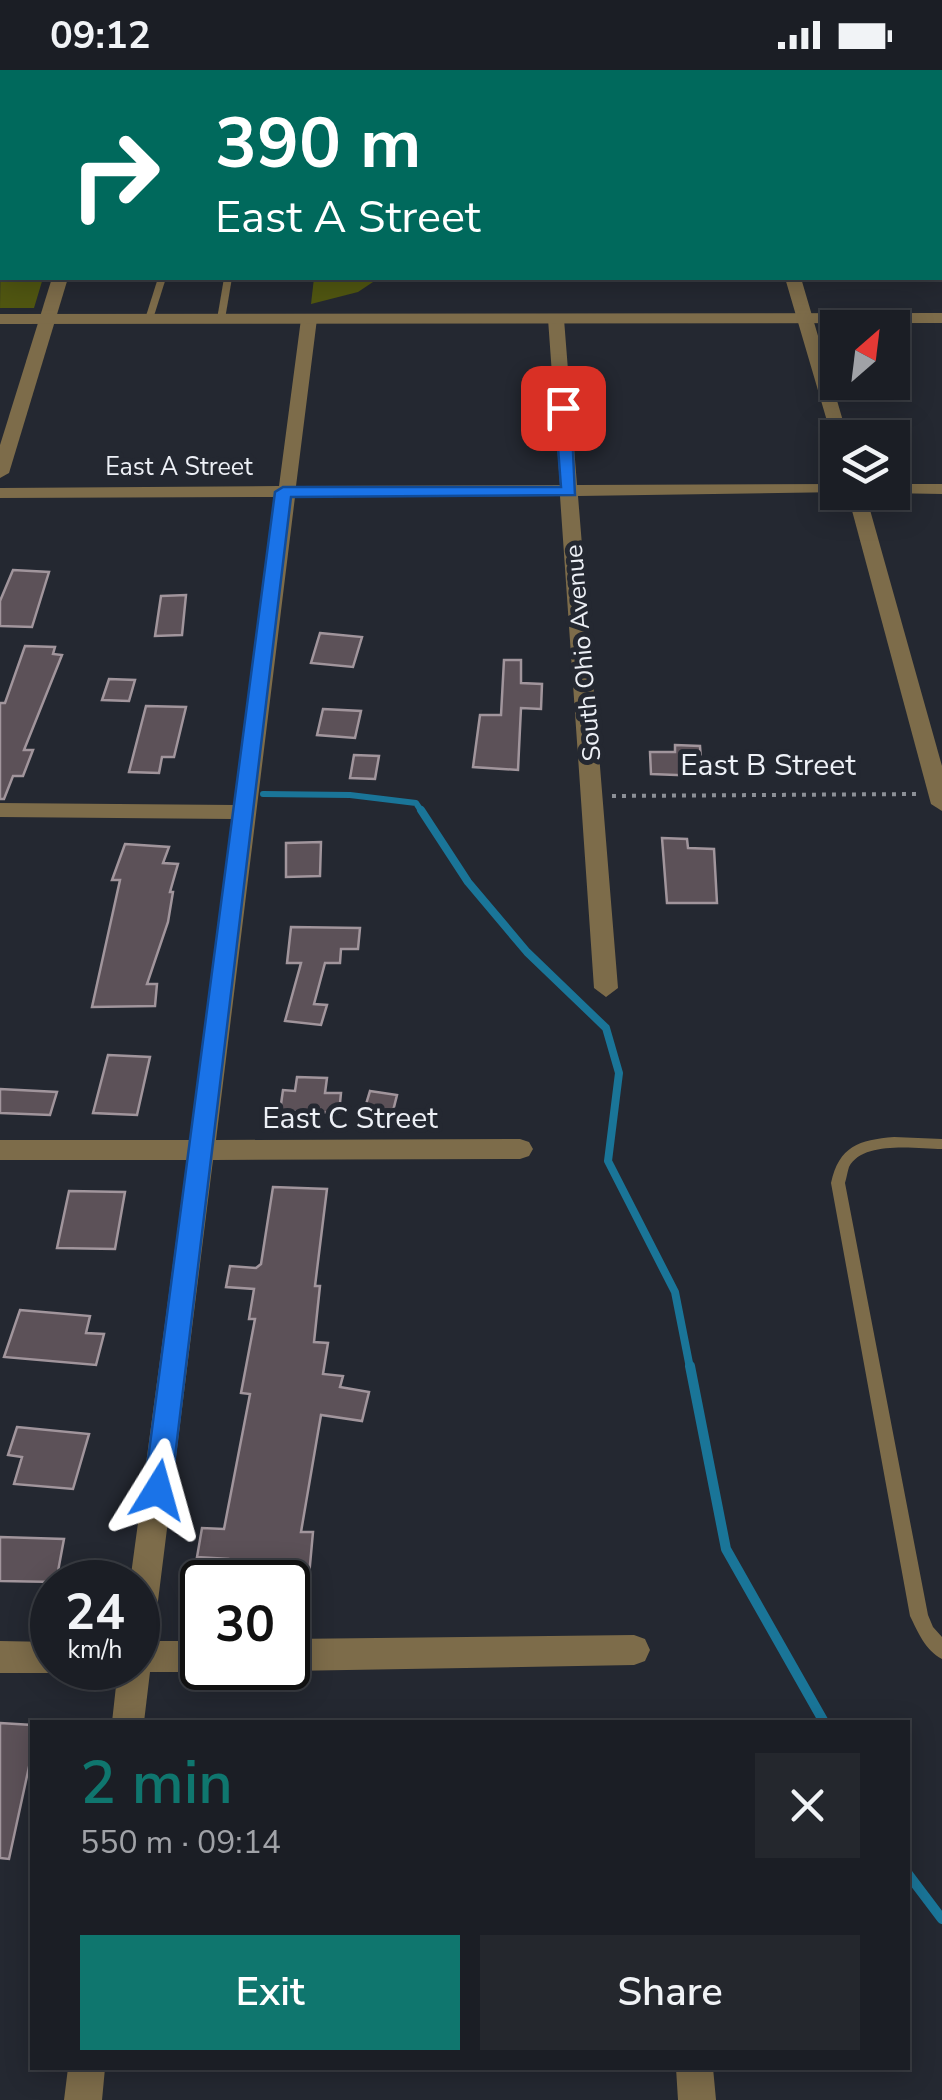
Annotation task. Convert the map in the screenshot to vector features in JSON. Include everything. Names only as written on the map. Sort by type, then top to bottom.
[{"type":"street","points":[[0,473],[59,280]]},
{"type":"street","points":[[794,280],[835,420]]},
{"type":"street","points":[[0,319],[942,318]]},
{"type":"street","points":[[149,1560],[308,319]]},
{"type":"street","name":"South Ohio Avenue","points":[[556,319],[606,988]]},
{"type":"street","name":"East A Street","points":[[0,493],[820,489]]},
{"type":"street","points":[[910,489],[942,489]]},
{"type":"street","points":[[861,510],[941,798]]},
{"type":"street","points":[[0,810],[243,812]]},
{"type":"street","name":"East C Street","points":[[0,1150],[520,1149]]},
{"type":"street","points":[[310,1655],[634,1650]]},
{"type":"street","points":[[0,1658],[30,1657]]},
{"type":"street","points":[[128,1720],[132,1690]]},
{"type":"street","points":[[84,2100],[87,2070]]},
{"type":"street","points":[[695,2070],[697,2100]]},
{"type":"lane","points":[[149,319],[161,280]]},
{"type":"lane","points":[[222,319],[228,280]]},
{"type":"lane","points":[[942,1144],[874,1144],[856,1150],[838,1172],[919,1616],[942,1650]]},
{"type":"path","name":"East B Street","points":[[594,796],[941,798]]},
{"type":"green space","points":[[0,280],[42,280],[34,308],[0,308]]},
{"type":"green space","points":[[314,280],[376,280],[358,292],[311,304]]},
{"type":"building","points":[[13,570],[49,572],[32,627],[0,626],[0,601]]},
{"type":"building","points":[[186,595],[182,635],[155,636],[161,596]]},
{"type":"building","points":[[320,633],[362,637],[353,667],[311,663]]},
{"type":"building","points":[[25,646],[55,647],[53,654],[62,655],[24,750],[33,750],[23,776],[13,776],[4,799],[0,799],[0,703],[5,703]]},
{"type":"building","points":[[504,660],[521,660],[521,683],[542,684],[541,709],[521,708],[518,770],[473,767],[480,715],[501,715]]},
{"type":"building","points":[[109,679],[135,680],[129,701],[102,700]]},
{"type":"building","points":[[146,706],[186,707],[174,757],[162,757],[159,773],[129,772]]},
{"type":"building","points":[[323,709],[361,711],[355,738],[317,735]]},
{"type":"building","points":[[675,745],[700,746],[702,776],[651,774],[650,752],[675,752]]},
{"type":"building","points":[[354,755],[379,756],[375,779],[350,778]]},
{"type":"building","points":[[662,838],[687,839],[688,848],[714,849],[717,903],[667,903]]},
{"type":"building","points":[[321,842],[320,876],[286,877],[286,843]]},
{"type":"building","points":[[125,844],[169,847],[163,863],[178,864],[170,892],[168,922],[147,984],[157,984],[155,1006],[92,1007],[120,880],[112,880]]},
{"type":"building","points":[[291,927],[360,928],[358,949],[341,949],[340,963],[325,963],[314,1004],[327,1005],[321,1025],[285,1021],[301,963],[287,963]]},
{"type":"building","points":[[108,1055],[150,1057],[137,1115],[93,1113]]},
{"type":"building","points":[[297,1077],[327,1078],[325,1093],[341,1093],[339,1113],[280,1111],[283,1090],[295,1091]]},
{"type":"building","points":[[0,1089],[57,1092],[50,1115],[0,1113]]},
{"type":"building","points":[[370,1091],[397,1095],[392,1115],[364,1111]]},
{"type":"building","points":[[273,1187],[327,1189],[315,1286],[320,1286],[314,1342],[328,1343],[323,1374],[343,1376],[340,1387],[369,1392],[362,1421],[321,1415],[301,1532],[313,1532],[310,1565],[310,1560],[197,1557],[202,1528],[224,1529],[250,1394],[241,1393],[255,1319],[249,1319],[254,1289],[226,1287],[230,1266],[256,1268],[261,1264]]},
{"type":"building","points":[[69,1191],[125,1192],[115,1249],[57,1248]]},
{"type":"building","points":[[20,1310],[90,1316],[86,1333],[104,1334],[96,1365],[4,1357]]},
{"type":"building","points":[[17,1427],[89,1434],[73,1489],[14,1484],[22,1457],[8,1455]]},
{"type":"building","points":[[0,1537],[64,1539],[60,1560],[30,1560],[30,1582],[0,1581]]},
{"type":"building","points":[[0,1723],[30,1725],[30,1762],[9,1859],[0,1858]]},
{"type":"waterway","points":[[263,794],[350,795],[416,803],[422,812]]},
{"type":"waterway","points":[[421,810],[468,882],[527,952],[606,1028],[619,1073],[608,1161],[675,1292],[690,1368]]},
{"type":"waterway","points":[[690,1366],[726,1549],[823,1720]]},
{"type":"waterway","points":[[910,1877],[942,1919]]},
{"type":"route","points":[[158,1490],[283,492],[570,492],[563,408]]}]
